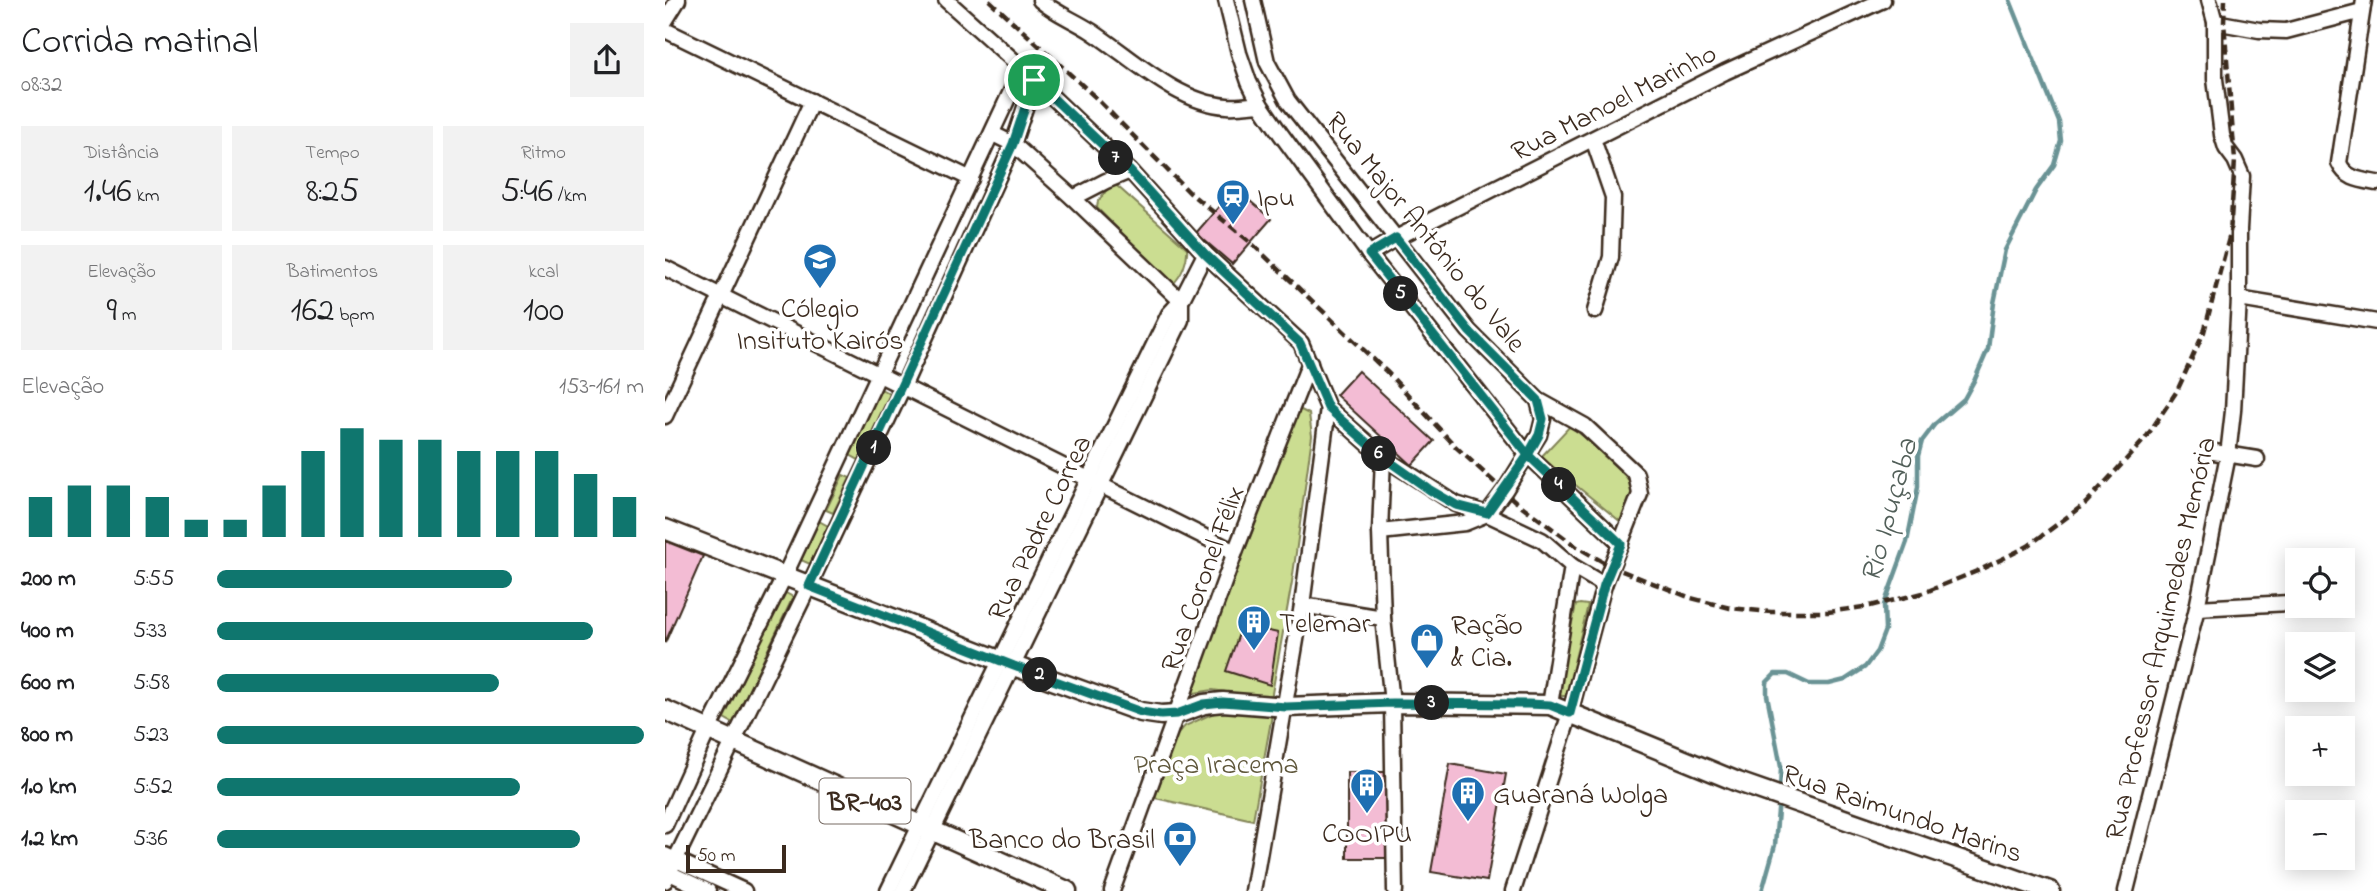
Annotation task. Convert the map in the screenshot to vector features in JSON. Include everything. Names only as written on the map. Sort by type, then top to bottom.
[{"type":"main road","points":[[665,529],[1007,663],[1141,712],[1177,714],[1204,704],[1223,702],[1286,707],[1392,703],[1550,705]]},
{"type":"main road","name":"Rua Raimundo Marins","points":[[1550,705],[1738,782],[2050,891]]},
{"type":"main road","name":"BR-403","points":[[665,710],[1067,891]]},
{"type":"street","points":[[665,21],[678,0]]},
{"type":"street","points":[[946,0],[1130,171],[1205,254],[1300,343],[1328,408],[1383,457],[1456,505],[1487,513],[1542,540],[1572,566],[1604,585]]},
{"type":"street","points":[[1039,0],[1091,31],[1153,76],[1180,90],[1208,103],[1228,106],[1260,104]]},
{"type":"street","points":[[1226,0],[1239,52],[1260,104],[1369,254],[1528,455],[1621,544]]},
{"type":"street","name":"Rua Major Antônio do Vale","points":[[1253,0],[1267,62],[1288,101],[1469,331],[1538,400],[1585,426],[1636,474],[1640,494],[1604,585],[1570,713],[1513,891]]},
{"type":"street","name":"Rua Manoel Marinho","points":[[1369,254],[1725,72],[1883,0]]},
{"type":"street","points":[[2209,0],[2215,22],[2259,30],[2286,31],[2367,5],[2339,163],[2343,173],[2352,178],[2377,183]]},
{"type":"street","name":"Rua Professor Arquimedes Memória","points":[[2126,891],[2197,608],[2228,455],[2239,299],[2242,176],[2226,148],[2222,135],[2215,79],[2215,22]]},
{"type":"street","points":[[665,30],[971,179]]},
{"type":"street","points":[[665,825],[1022,68]]},
{"type":"street","points":[[668,868],[734,742],[902,387],[1013,144],[1034,80]]},
{"type":"street","points":[[665,416],[811,101]]},
{"type":"street","points":[[993,134],[1013,144],[1181,301]]},
{"type":"street","points":[[1593,139],[1613,197],[1611,257],[1595,312]]},
{"type":"street","points":[[1073,198],[1130,171]]},
{"type":"street","name":"Rua Padre Correa","points":[[888,891],[925,828],[1095,482],[1181,320],[1181,301],[1205,254]]},
{"type":"street","points":[[665,268],[1235,552]]},
{"type":"street","points":[[2239,299],[2377,322]]},
{"type":"street","name":"Rua Coronel Félix","points":[[1112,891],[1235,552],[1310,362]]},
{"type":"street","points":[[1380,532],[1465,523],[1487,513],[1539,435],[1543,419],[1538,400]]},
{"type":"street","points":[[1253,891],[1302,605],[1328,408]]},
{"type":"street","points":[[2207,451],[2257,459]]},
{"type":"street","points":[[1383,457],[1380,532],[1383,618],[1392,703],[1395,891]]},
{"type":"street","points":[[1550,705],[1572,566]]},
{"type":"street","points":[[2197,608],[2285,603]]},
{"type":"street","points":[[1302,605],[1383,618]]},
{"type":"street","name":"Rua Padre Correa","points":[[903,891],[925,828]]},
{"type":"street","points":[[668,868],[708,891]]},
{"type":"street","points":[[668,868],[744,891]]},
{"type":"green space","points":[[1111,185],[1117,186],[1187,248],[1184,267],[1173,284],[1097,208],[1098,201]]},
{"type":"green space","points":[[881,389],[890,394],[859,460],[850,455]]},
{"type":"green space","points":[[1299,409],[1309,414],[1312,436],[1292,582],[1271,699],[1213,690],[1194,693],[1192,689]]},
{"type":"green space","points":[[1570,426],[1608,456],[1628,480],[1632,493],[1630,507],[1621,522],[1541,457]]},
{"type":"green space","points":[[843,475],[850,478],[833,513],[826,510]]},
{"type":"green space","points":[[819,521],[828,526],[810,564],[801,560]]},
{"type":"green space","points":[[784,592],[793,597],[733,723],[724,718]]},
{"type":"green space","points":[[1576,605],[1588,605],[1566,696],[1561,696],[1557,689]]},
{"type":"green space","name":"Praça Iracema","points":[[1216,712],[1272,715],[1253,820],[1155,798],[1176,736],[1185,726]]},
{"type":"building","name":"Ipu","points":[[1235,188],[1271,219],[1232,264],[1196,233]]},
{"type":"building","points":[[1358,371],[1434,441],[1412,465],[1336,395]]},
{"type":"building","points":[[665,541],[703,556],[665,643]]},
{"type":"building","name":"Telemar","points":[[1242,625],[1278,633],[1270,685],[1226,671]]},
{"type":"building","name":"Guaraná Wolga","points":[[1450,764],[1506,774],[1487,881],[1431,872]]},
{"type":"building","name":"COOIPU","points":[[1347,772],[1386,772],[1386,858],[1347,858]]},
{"type":"waterway","name":"Rio Ipuçaba","points":[[1780,791],[1781,767],[1767,695],[1767,682],[1775,674],[1788,674],[1809,684],[1829,684],[1845,680],[1865,667],[1877,651],[1885,630],[1884,605],[1907,542],[1918,487],[1918,456],[1922,441],[1935,424],[1964,399],[1975,379],[1988,349],[2005,250],[2036,190],[2054,165],[2061,141],[2059,122],[2010,0]]},
{"type":"waterway","name":"Rio Ipuçaba","points":[[1762,891],[1775,845],[1779,799]]},
{"type":"railway","points":[[989,0],[1094,96],[1190,193],[1249,241],[1388,373],[1456,447],[1515,501],[1577,547],[1612,567],[1691,598],[1730,608],[1771,612],[1828,612],[1870,606],[1923,593],[1982,569],[2028,546],[2086,503],[2145,439],[2177,391],[2204,332],[2230,234],[2235,160],[2224,22],[2225,0]]},
{"type":"place","name":"Ipu","points":[[1233,226]]},
{"type":"place","name":"Cólegio Insituto Kairós","points":[[820,290]]},
{"type":"place","name":"Telemar","points":[[1254,652]]},
{"type":"place","name":"Ração & Cia.","points":[[1427,670]]},
{"type":"place","name":"COOIPU","points":[[1367,815]]},
{"type":"place","name":"Guaraná Wolga","points":[[1468,823]]},
{"type":"place","name":"Banco do Brasil","points":[[1180,868]]},
{"type":"route","points":[[1034,80],[1013,144],[809,586],[1141,712],[1177,714],[1204,704],[1223,702],[1286,707],[1392,703],[1528,704],[1550,705],[1570,713],[1604,585],[1621,544],[1528,455],[1539,435],[1543,419],[1538,400],[1469,331],[1396,238],[1369,254],[1528,455],[1487,513],[1456,505],[1430,490],[1383,457],[1328,408],[1300,343],[1205,254],[1130,171],[1034,80]]}]
